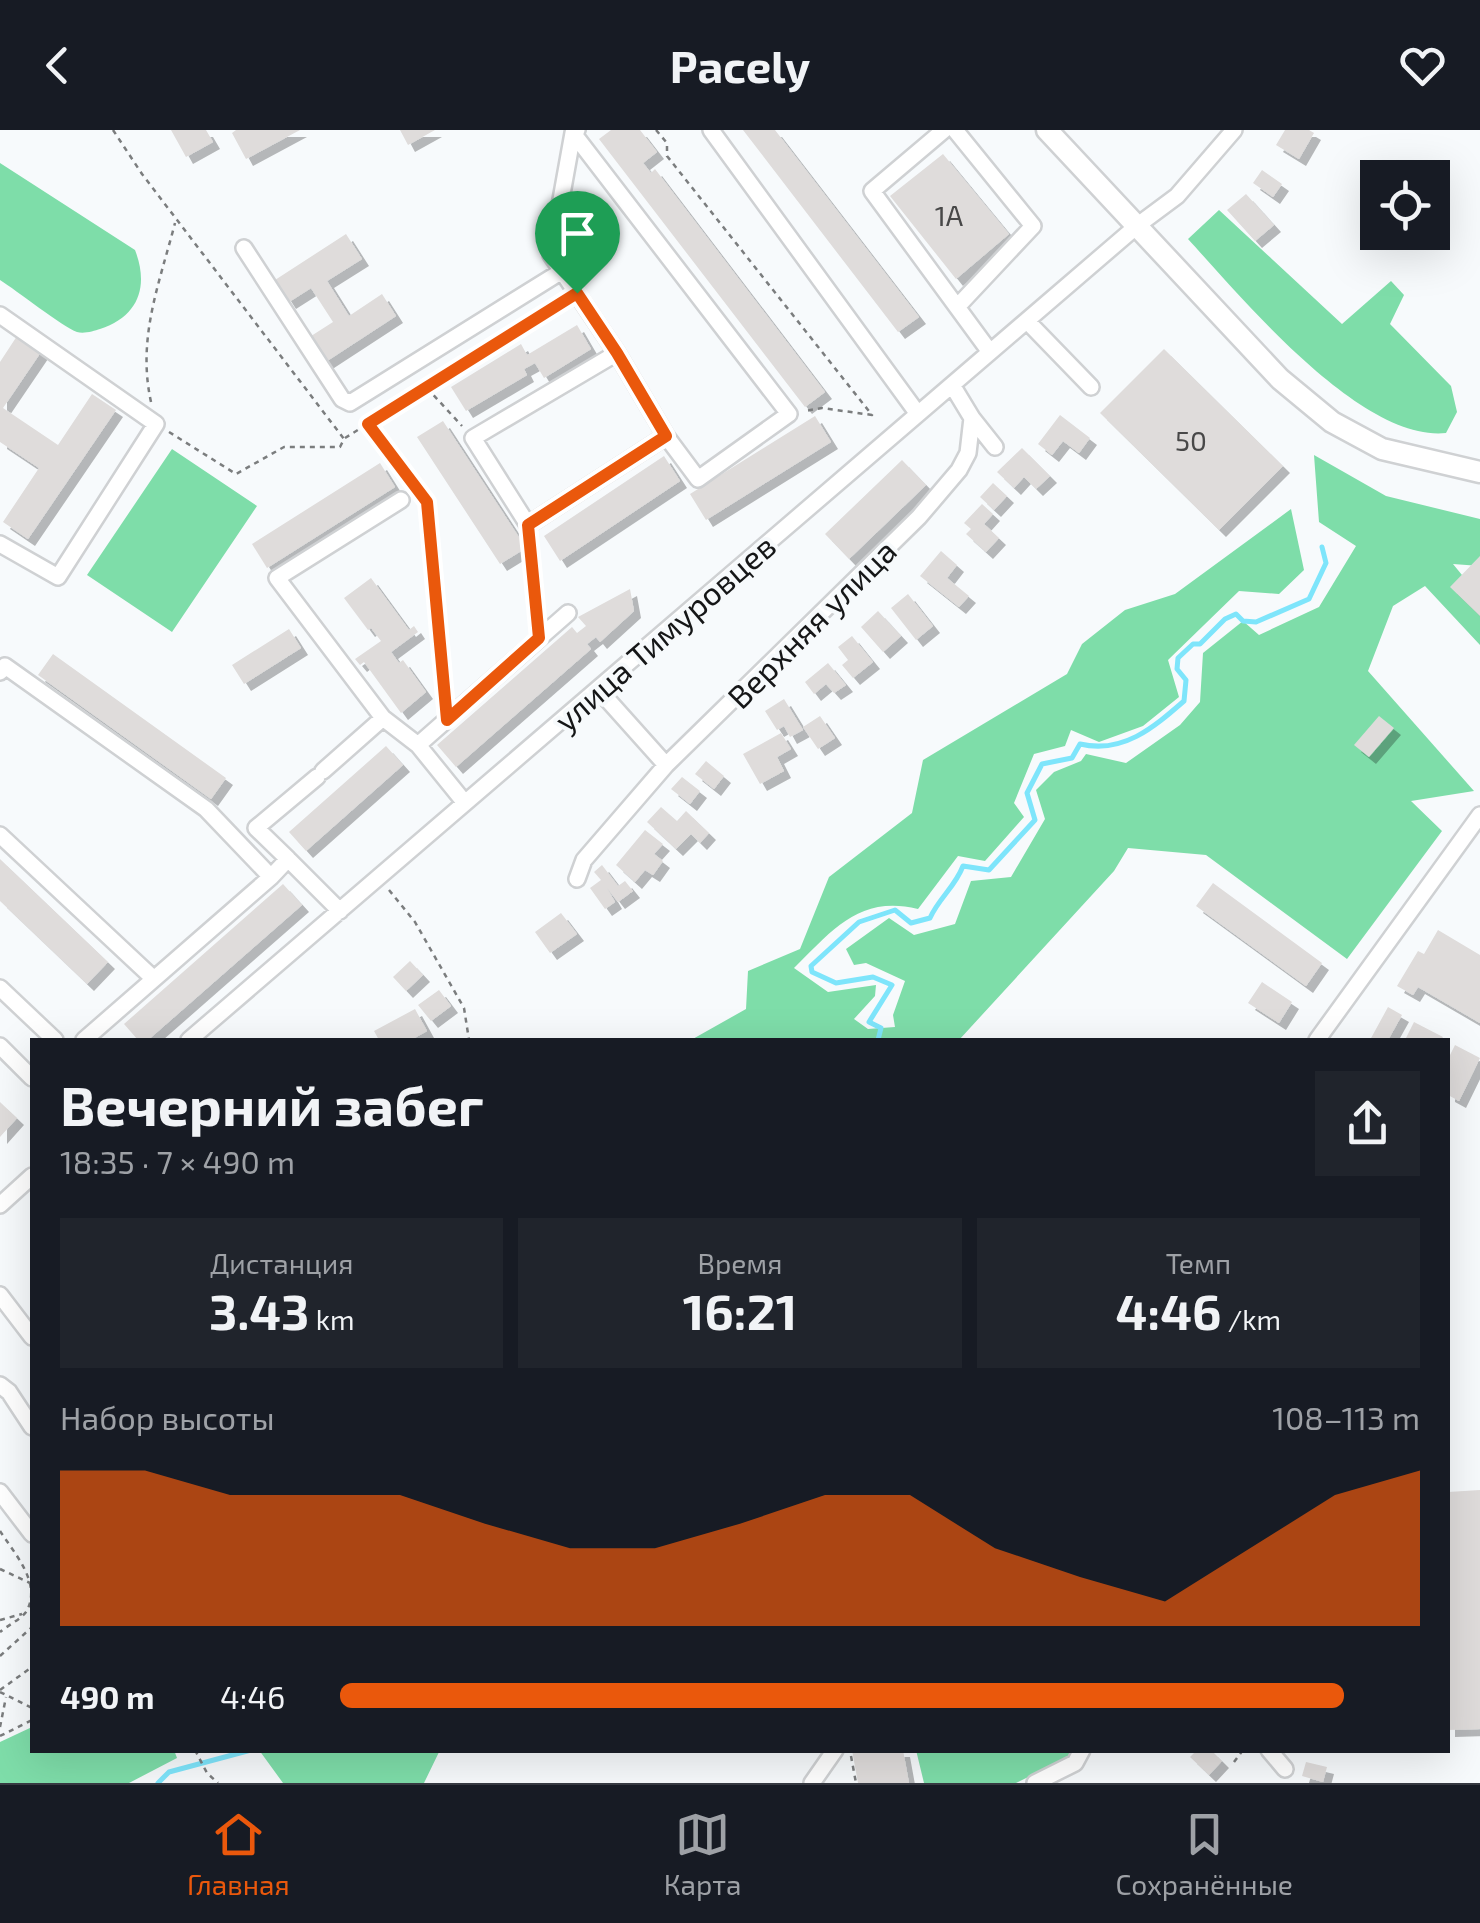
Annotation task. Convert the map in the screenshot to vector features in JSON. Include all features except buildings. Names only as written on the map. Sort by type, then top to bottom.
[{"type":"main road","points":[[1047,130],[1280,379],[1332,422],[1382,449],[1480,472]]},
{"type":"street","points":[[711,130],[918,414]]},
{"type":"street","points":[[944,130],[872,191],[990,352]]},
{"type":"street","points":[[955,130],[1033,226],[958,307]]},
{"type":"street","points":[[1138,225],[1177,196],[1234,130]]},
{"type":"street","points":[[575,132],[789,414],[698,479],[666,436],[617,353],[551,256],[575,132]]},
{"type":"street","name":"улица Тимуровцев","points":[[192,1038],[1138,225]]},
{"type":"street","points":[[244,248],[342,400],[350,403],[562,271]]},
{"type":"street","points":[[0,315],[156,424],[58,577],[0,544]]},
{"type":"street","points":[[1027,321],[1091,387]]},
{"type":"street","points":[[617,353],[473,438],[528,525],[666,436]]},
{"type":"street","points":[[952,385],[995,447]]},
{"type":"street","name":"Верхняя улица","points":[[577,878],[584,860],[666,765],[919,517],[959,470],[968,453],[972,418]]},
{"type":"street","points":[[401,500],[277,578],[383,718],[418,745],[465,804]]},
{"type":"street","points":[[418,745],[568,613]]},
{"type":"street","points":[[0,672],[5,666],[206,809],[270,878]]},
{"type":"street","points":[[598,689],[666,765]]},
{"type":"street","points":[[340,911],[256,828],[383,718]]},
{"type":"street","points":[[1317,1038],[1480,815]]},
{"type":"street","points":[[0,835],[154,979]]},
{"type":"street","points":[[86,1038],[288,860]]},
{"type":"street","points":[[0,988],[54,1038]]},
{"type":"street","points":[[0,1046],[30,1076]]},
{"type":"street","points":[[0,1205],[30,1178]]},
{"type":"street","points":[[0,1295],[30,1334]]},
{"type":"street","points":[[0,1385],[30,1424]]},
{"type":"street","points":[[0,1492],[30,1531]]},
{"type":"street","points":[[812,1783],[833,1753]]},
{"type":"street","points":[[1035,1783],[1075,1763],[1080,1753]]},
{"type":"street","points":[[1272,1753],[1285,1769]]},
{"type":"path","points":[[113,130],[142,174],[344,439]]},
{"type":"path","points":[[656,130],[667,143],[667,156],[872,415],[822,408],[789,414]]},
{"type":"path","points":[[176,223],[146,332],[145,376],[156,424],[236,474],[284,447],[340,447],[344,439],[577,293]]},
{"type":"path","points":[[426,387],[473,438]]},
{"type":"path","points":[[368,424],[427,502],[447,720]]},
{"type":"path","points":[[528,525],[539,638]]},
{"type":"path","points":[[379,877],[416,922],[464,1008],[469,1038]]},
{"type":"path","points":[[0,1531],[30,1583],[23,1614],[0,1632]]},
{"type":"path","points":[[0,1569],[30,1583]]},
{"type":"path","points":[[0,1620],[23,1614]]},
{"type":"path","points":[[0,1656],[30,1629]]},
{"type":"path","points":[[30,1668],[0,1691],[30,1707]]},
{"type":"path","points":[[0,1727],[6,1695]]},
{"type":"path","points":[[0,1736],[30,1721]]},
{"type":"path","points":[[197,1753],[207,1773],[218,1783]]},
{"type":"path","points":[[850,1753],[856,1783]]},
{"type":"path","points":[[1234,1762],[1241,1753]]},
{"type":"green space","points":[[0,163],[135,250],[140,287],[132,308],[124,316],[100,329],[77,332],[0,280]]},
{"type":"green space","points":[[1219,210],[1342,324],[1391,281],[1404,295],[1390,324],[1451,386],[1457,412],[1446,433],[1413,430],[1377,415],[1305,362],[1271,329],[1188,239]]},
{"type":"green space","points":[[172,449],[257,506],[172,632],[87,575]]},
{"type":"green space","points":[[1314,455],[1386,496],[1480,519],[1480,566],[1453,564],[1480,597],[1480,645],[1425,586],[1393,606],[1368,671],[1474,791],[1411,801],[1442,831],[1347,959],[1206,855],[1128,848],[1114,871],[961,1038],[695,1038],[746,1009],[748,971],[800,949],[829,877],[912,813],[923,760],[1067,674],[1082,644],[1125,610],[1175,594],[1291,509],[1304,570],[1279,594],[1239,591],[1168,660],[1179,697],[1143,726],[1099,742],[1071,730],[1065,746],[1034,754],[1014,803],[1024,817],[985,861],[958,856],[918,909],[897,906],[863,911],[835,929],[794,968],[828,992],[876,985],[875,996],[854,1019],[868,1029],[895,1027],[893,1015],[905,981],[866,963],[854,965],[846,949],[889,918],[914,935],[955,924],[971,881],[1011,877],[1045,819],[1036,790],[1054,772],[1081,761],[1086,754],[1126,763],[1180,725],[1200,702],[1203,653],[1243,621],[1259,635],[1319,607],[1356,546],[1319,522]]},
{"type":"green space","points":[[30,1728],[30,1753],[175,1753],[177,1758],[129,1783],[0,1783],[0,1742]]},
{"type":"green space","points":[[261,1753],[439,1753],[424,1783],[283,1783]]},
{"type":"green space","points":[[917,1753],[1072,1753],[1016,1783],[924,1783]]},
{"type":"waterway","points":[[878,1038],[881,1028],[869,1022],[892,985],[873,977],[836,983],[812,972],[811,966],[859,922],[895,910],[911,923],[930,918],[963,866],[989,870],[1035,820],[1027,793],[1042,764],[1072,758],[1080,744],[1124,742],[1161,721],[1184,701],[1186,680],[1177,669],[1178,658],[1236,614],[1243,621],[1256,622],[1309,599],[1326,563],[1322,547]]},
{"type":"waterway","points":[[158,1783],[169,1772],[240,1753]]},
{"type":"route","points":[[577,293],[666,436],[528,525],[539,638],[447,720],[427,502],[368,424],[577,293]]}]
